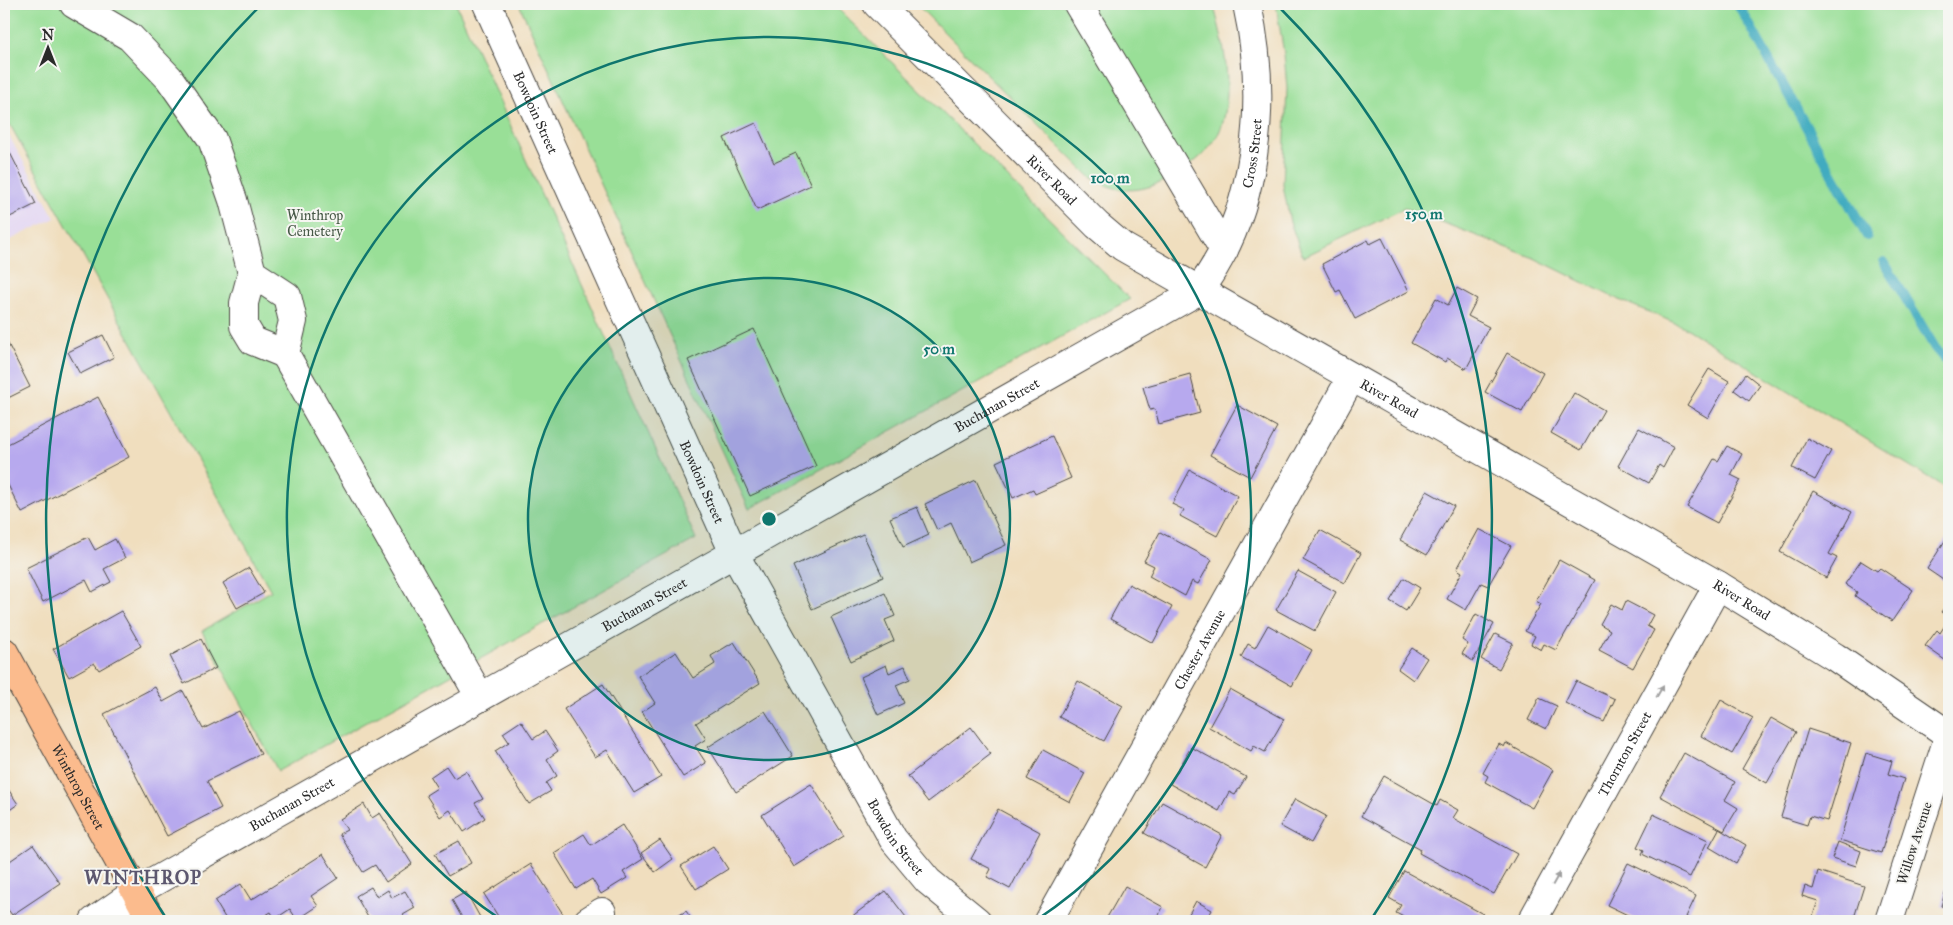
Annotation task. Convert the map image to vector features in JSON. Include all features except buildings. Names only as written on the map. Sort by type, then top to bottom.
[{"type":"main road","name":"Winthrop Street","points":[[4,652],[152,921]]},
{"type":"street","points":[[74,4],[130,37],[169,78],[212,139],[233,200],[252,273],[244,303],[244,326],[254,341],[285,354],[480,697]]},
{"type":"street","name":"Bowdoin Street","points":[[487,4],[734,553],[893,839],[928,880],[978,921]]},
{"type":"street","name":"River Road","points":[[876,4],[1109,236],[1138,256],[1718,585],[1835,657],[1949,735]]},
{"type":"street","points":[[1078,4],[1224,250]]},
{"type":"street","name":"Cross Street","points":[[1198,291],[1217,265],[1224,250],[1246,183],[1256,128],[1258,91],[1256,49],[1247,4]]},
{"type":"street","points":[[252,273],[287,296],[293,321],[285,354]]},
{"type":"street","name":"Buchanan Street","points":[[94,921],[136,892],[1198,291]]},
{"type":"street","name":"Chester Avenue","points":[[1048,921],[1351,378]]},
{"type":"street","name":"Thornton Street","points":[[1532,921],[1718,585]]},
{"type":"street","name":"Willow Avenue","points":[[1889,921],[1949,735]]},
{"type":"shaded area","points":[[4,127],[55,218],[4,243]]},
{"type":"green space","name":"Winthrop Cemetery","points":[[4,4],[456,4],[696,539],[278,771],[202,631],[271,591],[4,114]]},
{"type":"green space","points":[[519,4],[833,4],[1130,299],[749,509]]},
{"type":"green space","points":[[916,4],[1213,4],[1223,44],[1227,86],[1225,113],[1220,130],[1212,144],[1200,157],[1175,175],[1151,186],[1139,189],[1114,188],[1089,176]]},
{"type":"green space","points":[[1276,4],[1949,4],[1949,490],[1682,326],[1613,297],[1534,258],[1405,208],[1303,257],[1290,222],[1283,185],[1287,88]]},
{"type":"waterway","points":[[1738,4],[1867,236]]},
{"type":"waterway","points":[[1884,262],[1935,348],[1949,364]]},
{"type":"district","name":"WINTHROP","points":[[143,877]]}]
